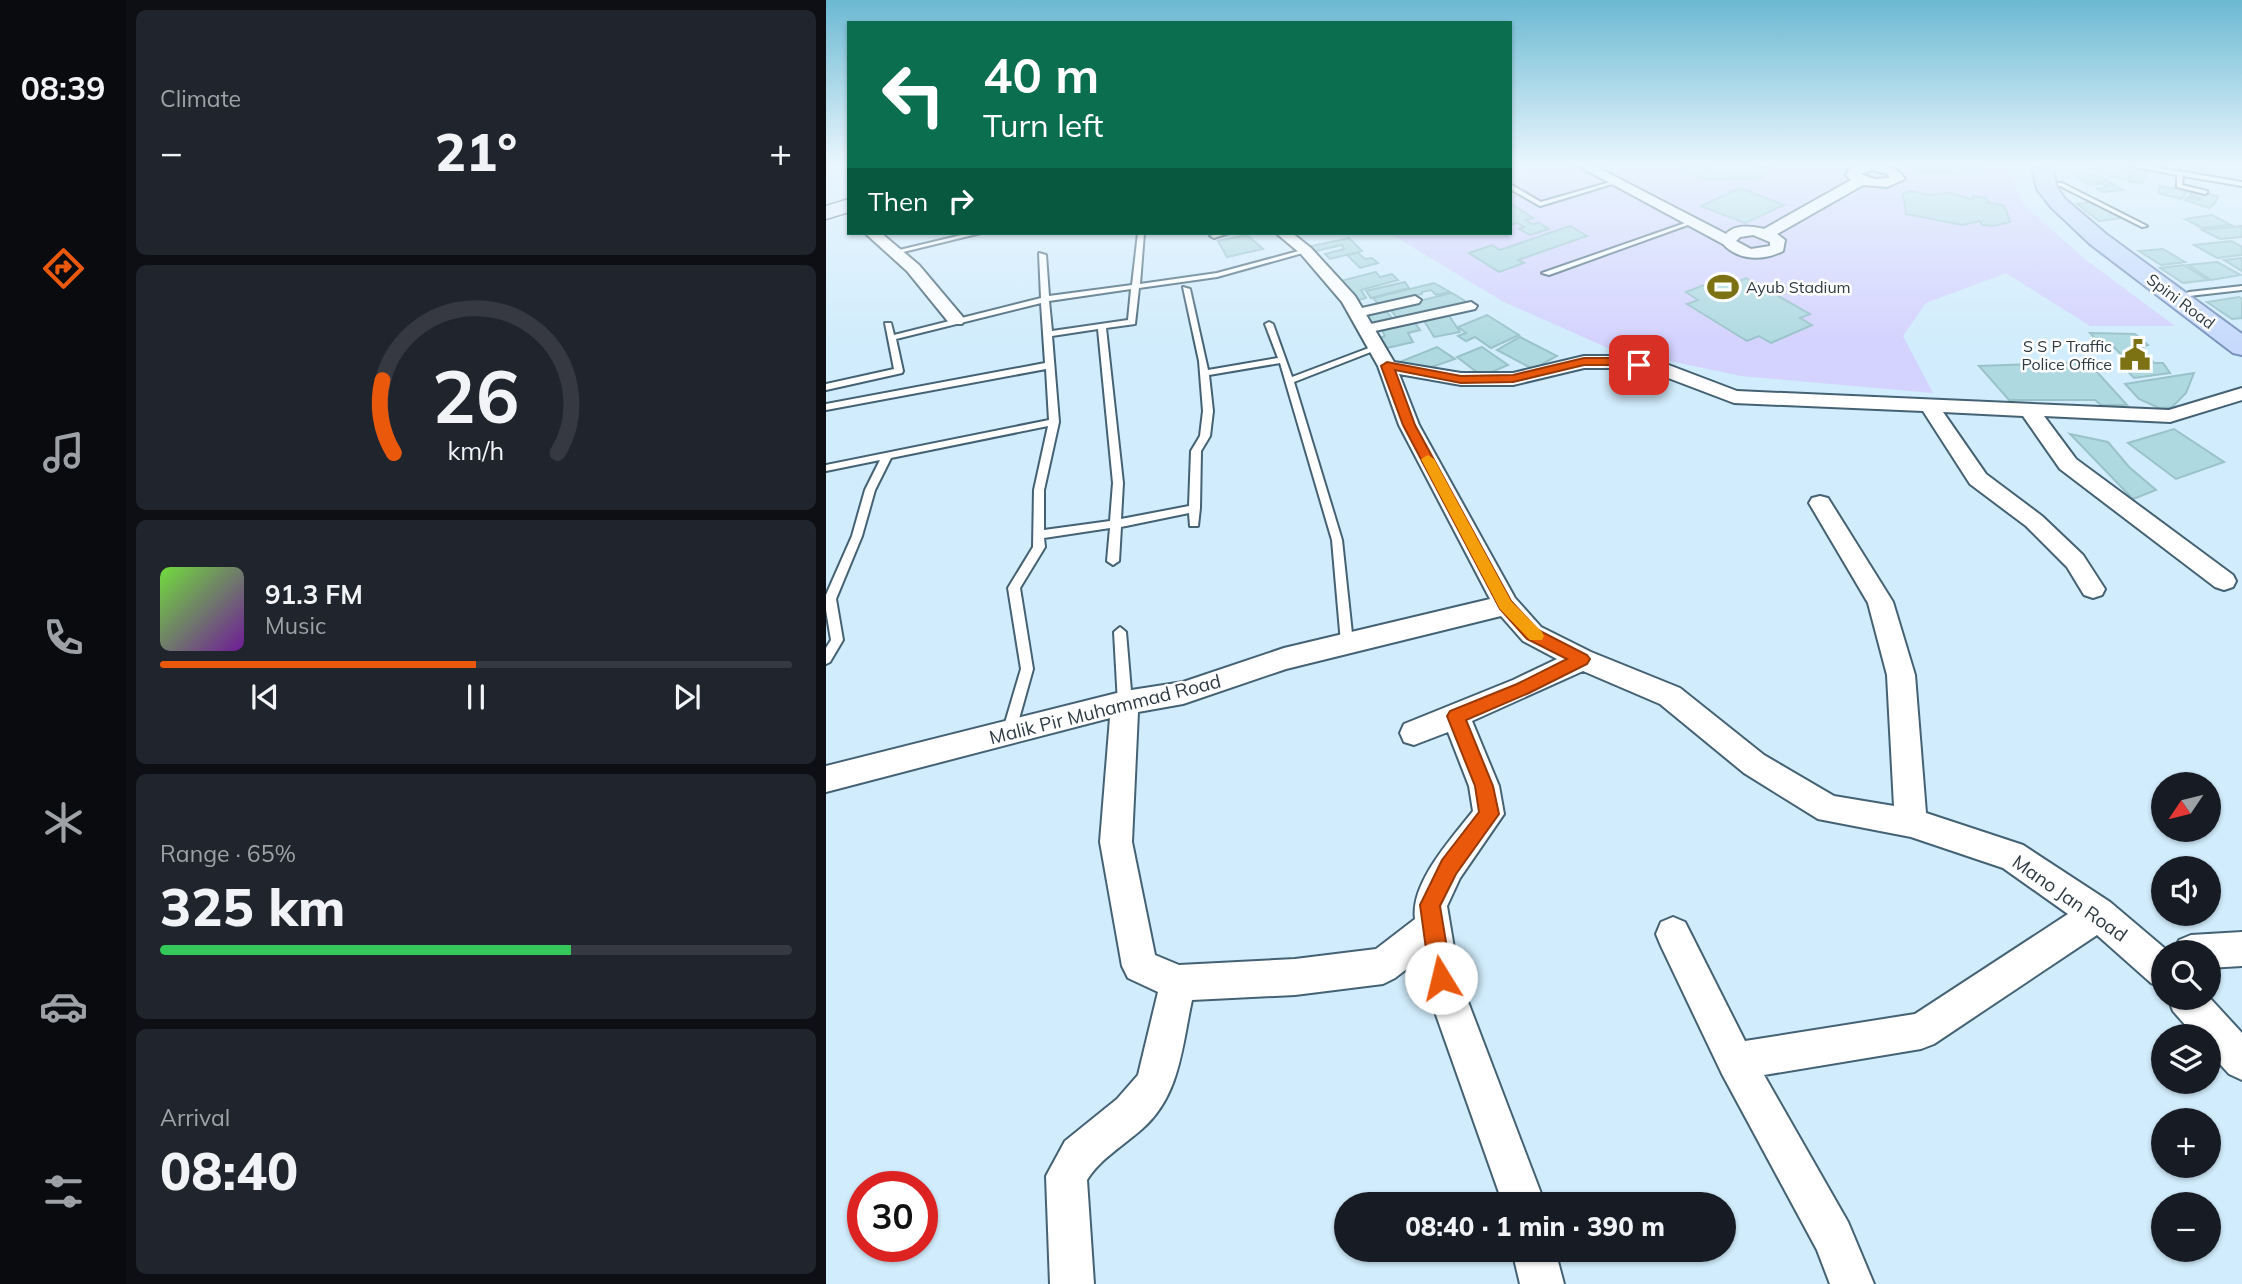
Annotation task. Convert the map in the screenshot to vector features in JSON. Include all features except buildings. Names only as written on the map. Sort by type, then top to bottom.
[{"type":"main road","name":"Spini Road","points":[[2080,223],[2242,347]]},
{"type":"main road","name":"Spini Road","points":[[2098,223],[2242,336]]},
{"type":"street","points":[[1696,223],[1734,237],[1766,234],[1782,223]]},
{"type":"street","points":[[1709,223],[1734,237],[1742,251],[1767,253],[1778,248],[1779,244],[1766,234]]},
{"type":"street","points":[[874,235],[913,268],[956,320]]},
{"type":"street","name":"Mano Jan Road","points":[[1286,235],[1307,251],[1372,339],[1409,425],[1506,605],[1532,634],[1582,659],[1670,695],[1754,764],[1829,809],[1912,823],[2012,856],[2098,914],[2151,955]]},
{"type":"street","points":[[1372,339],[1415,300]]},
{"type":"street","points":[[1372,339],[1471,306]]},
{"type":"street","points":[[1372,339],[1461,379],[1513,379],[1584,362],[1619,362],[1659,369],[1734,397],[2170,416],[2242,394]]},
{"type":"street","points":[[1928,404],[1978,479],[2034,521],[2075,561],[2092,589]]},
{"type":"street","points":[[2028,409],[2068,464],[2224,580]]},
{"type":"street","points":[[1820,503],[1880,602],[1901,675],[1912,823]]},
{"type":"street","name":"Malik Pir Muhammad Road","points":[[826,779],[1125,704],[1183,693],[1284,659],[1506,605]]},
{"type":"street","points":[[1414,733],[1523,688],[1582,659]]},
{"type":"street","points":[[1125,704],[1116,842],[1140,966],[1178,983],[1294,977],[1383,966],[1433,926]]},
{"type":"street","points":[[1456,716],[1484,786],[1489,814],[1449,867],[1430,905],[1441,978],[1520,1192]]},
{"type":"street","points":[[1735,1061],[1921,1031],[2098,914]]},
{"type":"street","points":[[1673,934],[1735,1061],[1833,1237],[1852,1284]]},
{"type":"street","points":[[2221,950],[2242,949]]},
{"type":"street","points":[[1072,1284],[1066,1176],[1079,1155],[1131,1113],[1155,1085],[1178,983]]},
{"type":"street","points":[[2197,1010],[2242,1061]]},
{"type":"street","points":[[1537,1262],[1542,1284]]},
{"type":"lane","points":[[1546,273],[1690,223]]},
{"type":"lane","points":[[2139,223],[2144,226]]},
{"type":"lane","points":[[894,252],[969,235]]},
{"type":"lane","points":[[1049,334],[1132,322],[1133,287],[1141,235]]},
{"type":"lane","points":[[1214,236],[1218,235]]},
{"type":"lane","points":[[891,338],[1046,299],[1216,275],[1307,251]]},
{"type":"lane","points":[[1009,733],[1027,669],[1014,588],[1039,547],[1039,490],[1054,422],[1042,255]]},
{"type":"lane","points":[[2189,294],[2242,288]]},
{"type":"lane","points":[[1186,289],[1204,373],[1208,411],[1205,436],[1196,451],[1194,523]]},
{"type":"lane","points":[[1269,324],[1283,360],[1337,540],[1347,643]]},
{"type":"lane","points":[[826,387],[899,371],[888,325]]},
{"type":"lane","points":[[1102,327],[1118,483],[1113,561]]},
{"type":"lane","points":[[1289,381],[1372,339]]},
{"type":"lane","points":[[1204,373],[1283,360]]},
{"type":"lane","points":[[826,407],[1051,365]]},
{"type":"lane","points":[[826,468],[1054,422]]},
{"type":"lane","points":[[826,659],[837,640],[830,599],[831,586],[857,536],[870,490],[887,456]]},
{"type":"lane","points":[[1039,534],[1115,524],[1195,508]]},
{"type":"lane","points":[[1120,632],[1125,704]]},
{"type":"shaded area","name":"Ayub Stadium","points":[[1512,223],[2044,223],[2086,260],[2175,326],[2090,326],[2006,273],[1926,303],[1903,336],[1933,393],[1741,376],[1608,348],[1502,301],[1392,235],[1512,235]]},
{"type":"slow traffic","points":[[1428,459],[1506,605],[1536,636]]},
{"type":"place","name":"Ayub Stadium","points":[[1723,287]]},
{"type":"place","name":"S S P Traffic Police Office","points":[[2135,355]]},
{"type":"route","points":[[1441,978],[1430,905],[1449,867],[1489,814],[1484,786],[1456,716],[1523,688],[1582,659],[1532,634],[1506,605],[1409,425],[1387,366],[1461,379],[1513,379],[1584,362],[1639,365]]}]
